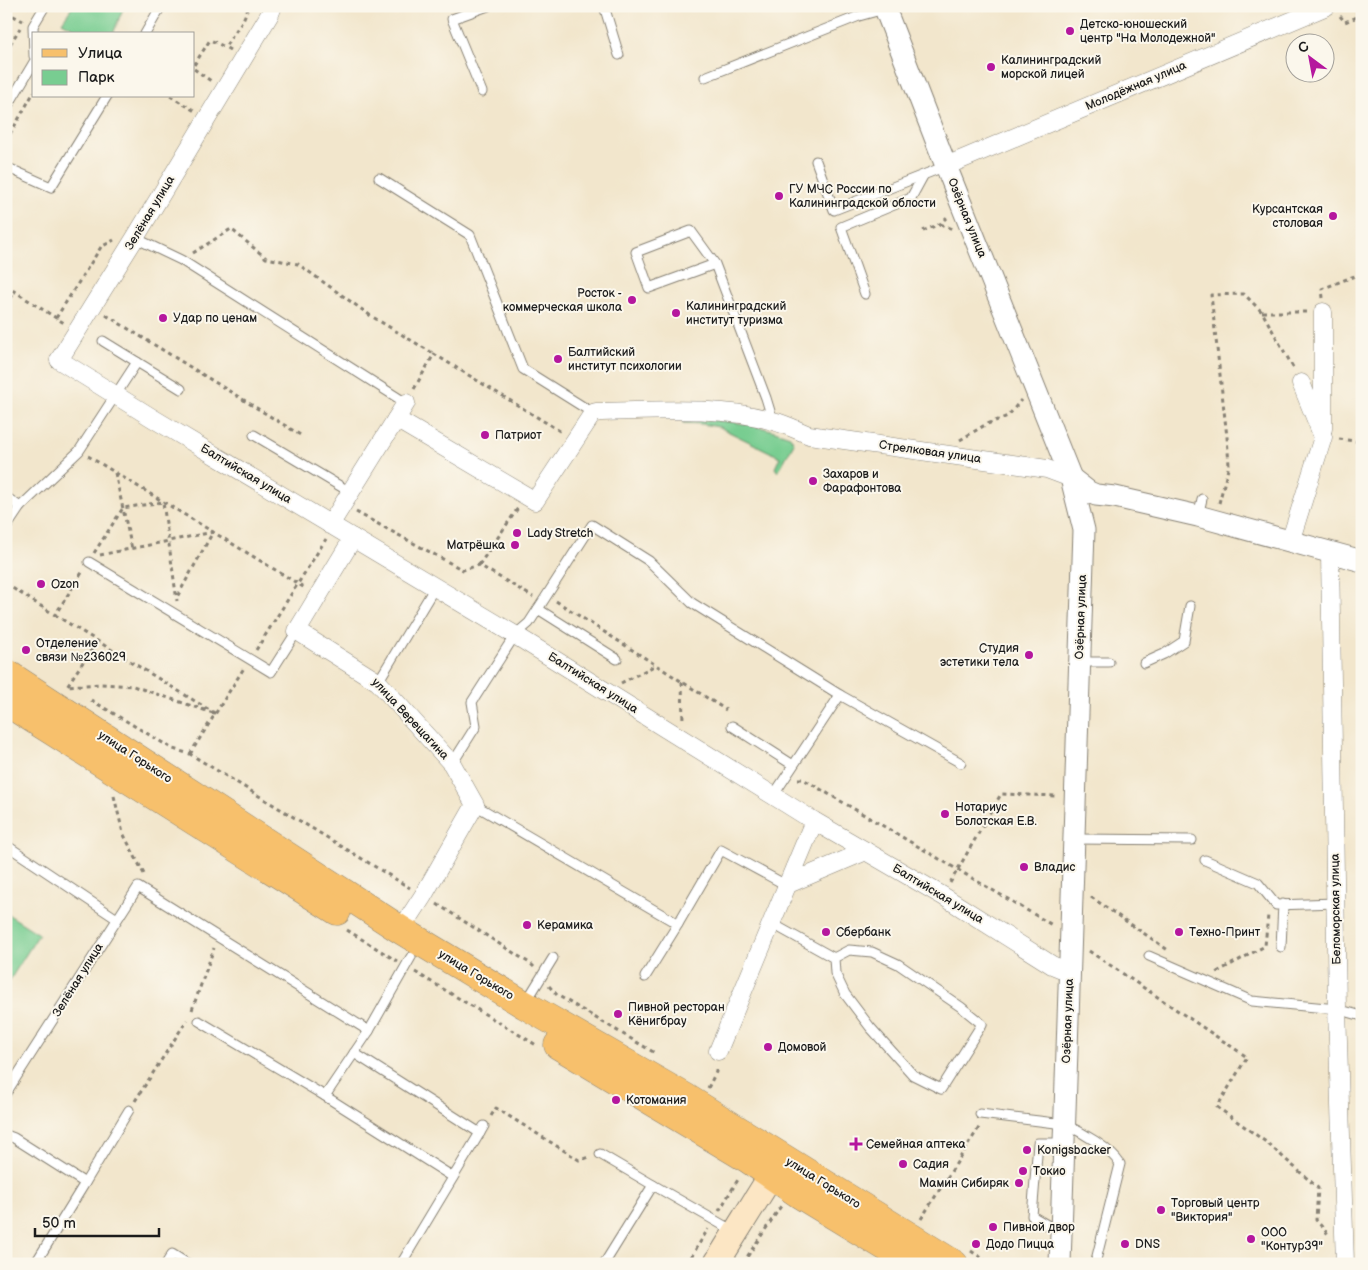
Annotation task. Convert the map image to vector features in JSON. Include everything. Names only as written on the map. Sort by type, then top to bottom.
[{"type":"main road","name":"улица Горького","points":[[6,673],[401,930],[525,1005],[685,1097],[777,1166],[799,1194],[914,1264]]},
{"type":"main road","name":"улица Горького","points":[[6,702],[411,957],[777,1166],[954,1264]]},
{"type":"main road","points":[[716,1264],[777,1166]]},
{"type":"street","name":"Озёрная улица","points":[[884,6],[1071,478],[1084,530],[1060,1264]]},
{"type":"street","name":"Молодёжная улица","points":[[946,166],[1331,9]]},
{"type":"street","name":"Зелёная улица","points":[[115,396],[59,360],[272,10]]},
{"type":"street","points":[[1290,542],[1324,437],[1324,312]]},
{"type":"street","points":[[1301,383],[1324,437]]},
{"type":"street","name":"Балтийская улица","points":[[115,396],[515,635],[814,821],[943,896],[1052,964],[1069,972]]},
{"type":"street","points":[[332,526],[350,492],[406,402]]},
{"type":"street","name":"Стрелковая улица","points":[[593,413],[668,410],[738,414],[774,421],[809,435],[1048,469],[1071,478],[1089,492],[1205,512],[1290,542],[1362,561]]},
{"type":"street","points":[[396,418],[530,499],[593,413]]},
{"type":"street","points":[[297,631],[353,538]]},
{"type":"street","name":"Беломорская улица","points":[[1330,554],[1337,1009],[1345,1260]]},
{"type":"street","name":"улица Верещагина","points":[[297,631],[378,682],[452,764],[475,805]]},
{"type":"street","points":[[401,930],[423,896],[475,805]]},
{"type":"street","points":[[718,1051],[814,821]]},
{"type":"street","points":[[786,885],[866,852]]},
{"type":"lane","points":[[33,32],[33,26],[45,6]]},
{"type":"lane","points":[[146,32],[161,6]]},
{"type":"lane","points":[[482,92],[452,19],[488,6]]},
{"type":"lane","points":[[604,6],[619,55]]},
{"type":"lane","points":[[705,77],[877,11],[884,6]]},
{"type":"lane","points":[[6,109],[32,65]]},
{"type":"lane","points":[[6,167],[51,188],[106,98]]},
{"type":"lane","points":[[816,161],[834,210],[946,166]]},
{"type":"lane","points":[[865,294],[841,227],[910,198],[923,176]]},
{"type":"lane","points":[[379,178],[470,235],[523,369],[593,413]]},
{"type":"lane","points":[[716,264],[649,288],[636,252],[691,231],[716,264],[774,421]]},
{"type":"lane","points":[[135,238],[181,260],[406,402]]},
{"type":"lane","points":[[103,341],[181,389]]},
{"type":"lane","points":[[6,528],[20,506],[79,451],[137,362]]},
{"type":"lane","points":[[254,435],[350,492]]},
{"type":"lane","points":[[6,497],[20,506]]},
{"type":"lane","points":[[452,764],[476,726],[472,702],[515,635],[529,623],[592,525],[649,561],[692,603],[840,695],[961,763]]},
{"type":"lane","points":[[91,559],[271,672],[297,631]]},
{"type":"lane","points":[[378,682],[435,587]]},
{"type":"lane","points":[[1144,663],[1164,654],[1184,641],[1190,606]]},
{"type":"lane","points":[[538,609],[617,659]]},
{"type":"lane","points":[[1080,662],[1109,662]]},
{"type":"lane","points":[[773,796],[840,695]]},
{"type":"lane","points":[[732,726],[793,765]]},
{"type":"lane","points":[[475,805],[678,924]]},
{"type":"lane","points":[[1074,839],[1192,840]]},
{"type":"lane","points":[[6,845],[117,919]]},
{"type":"lane","points":[[645,976],[722,850],[786,885]]},
{"type":"lane","points":[[1205,860],[1258,883],[1276,905],[1336,904]]},
{"type":"lane","name":"Зелёная улица","points":[[6,1093],[138,887],[156,899]]},
{"type":"lane","points":[[156,899],[369,1031]]},
{"type":"lane","points":[[1280,947],[1283,904]]},
{"type":"lane","points":[[771,923],[834,958]]},
{"type":"lane","points":[[849,950],[872,952],[898,964],[961,1007],[982,1024],[941,1089],[912,1075],[870,1027],[845,994],[835,974],[834,958],[849,950]]},
{"type":"lane","points":[[1149,956],[1252,1001],[1337,1009],[1362,1016]]},
{"type":"lane","points":[[325,1096],[369,1031],[411,957]]},
{"type":"lane","points":[[525,1005],[553,958]]},
{"type":"lane","points":[[199,1021],[325,1096],[454,1177]]},
{"type":"lane","points":[[354,1053],[482,1130],[401,1264]]},
{"type":"lane","points":[[35,1264],[130,1110]]},
{"type":"lane","points":[[983,1114],[1064,1134]]},
{"type":"lane","points":[[1061,1233],[1032,1216],[1038,1144],[1074,1128],[1115,1156],[1120,1164],[1095,1264]]},
{"type":"lane","points":[[6,1136],[14,1138],[85,1183]]},
{"type":"lane","points":[[600,1154],[735,1232]]},
{"type":"lane","points":[[604,1264],[653,1185]]},
{"type":"lane","points":[[166,1264],[172,1254],[188,1264]]},
{"type":"path","points":[[1331,9],[1345,22],[1362,15]]},
{"type":"path","points":[[6,12],[33,26]]},
{"type":"path","points":[[195,63],[210,40],[225,47]]},
{"type":"path","points":[[195,70],[216,84]]},
{"type":"path","points":[[6,141],[32,96]]},
{"type":"path","points":[[923,231],[940,224],[952,213]]},
{"type":"path","points":[[181,260],[231,229],[266,258],[298,264],[371,316],[575,440]]},
{"type":"path","points":[[1262,312],[1324,312],[1322,289],[1362,273]]},
{"type":"path","points":[[6,286],[77,332]]},
{"type":"path","points":[[6,305],[15,292]]},
{"type":"path","points":[[1205,512],[1229,465],[1228,436],[1211,295],[1244,294],[1262,312],[1301,383]]},
{"type":"path","points":[[99,311],[302,436]]},
{"type":"path","points":[[406,402],[434,354]]},
{"type":"path","points":[[938,452],[985,425],[1008,416],[1021,400]]},
{"type":"path","points":[[1324,437],[1362,442]]},
{"type":"path","points":[[79,451],[318,596]]},
{"type":"path","points":[[114,472],[132,549]]},
{"type":"path","points":[[479,565],[530,499]]},
{"type":"path","points":[[190,754],[332,526]]},
{"type":"path","points":[[91,559],[213,532]]},
{"type":"path","points":[[176,597],[213,532]]},
{"type":"path","points":[[55,615],[216,714]]},
{"type":"path","points":[[67,686],[97,640]]},
{"type":"path","points":[[619,685],[656,665]]},
{"type":"path","points":[[59,681],[75,690]]},
{"type":"path","points":[[682,681],[684,724]]},
{"type":"path","points":[[67,686],[101,684],[133,686],[216,714]]},
{"type":"path","points":[[83,695],[173,749],[190,754],[423,896],[531,964],[557,995],[650,1049]]},
{"type":"path","points":[[113,791],[123,833],[156,899]]},
{"type":"path","points":[[943,896],[1001,794],[1062,796]]},
{"type":"path","points":[[1090,896],[1173,953]]},
{"type":"path","points":[[1212,974],[1265,946],[1270,898]]},
{"type":"path","points":[[130,1110],[191,1015],[217,937]]},
{"type":"path","points":[[1088,951],[1247,1057],[1217,1107],[1266,1142],[1318,1188],[1316,1220],[1345,1260]]},
{"type":"path","points":[[706,1093],[716,1072],[718,1051]]},
{"type":"path","points":[[482,1130],[496,1108],[579,1160],[600,1154]]},
{"type":"path","points":[[921,1219],[983,1114]]},
{"type":"path","points":[[742,1264],[784,1202]]},
{"type":"green space","points":[[73,6],[124,6],[114,32],[80,32],[62,22]]},
{"type":"green space","points":[[713,420],[771,430],[790,436],[794,443],[778,472],[775,468],[780,457],[719,427],[682,422]]},
{"type":"green space","points":[[6,913],[39,934],[6,986]]},
{"type":"place","name":"Детско-юношеский центр \"На Молодежной\"","points":[[1070,31]]},
{"type":"place","name":"Калининградский морской лицей","points":[[991,67]]},
{"type":"place","name":"ГУ МЧС России по Калининградской облости","points":[[779,196]]},
{"type":"place","name":"Курсантская столовая","points":[[1333,216]]},
{"type":"place","name":"Росток - коммерческая школа","points":[[632,300]]},
{"type":"place","name":"Калининградский институт туризма","points":[[676,313]]},
{"type":"place","name":"Удар по ценам","points":[[163,318]]},
{"type":"place","name":"Балтийский институт психологии","points":[[558,359]]},
{"type":"place","name":"Патриот","points":[[485,435]]},
{"type":"place","name":"Захаров и Фарафонтова","points":[[813,481]]},
{"type":"place","name":"Lady Stretch","points":[[517,533]]},
{"type":"place","name":"Матрёшка","points":[[515,545]]},
{"type":"place","name":"Ozon","points":[[41,584]]},
{"type":"place","name":"Отделение связи №236029","points":[[26,650]]},
{"type":"place","name":"Студия эстетики тела","points":[[1029,655]]},
{"type":"place","name":"Нотариус Болотская Е.В.","points":[[945,814]]},
{"type":"place","name":"Владис","points":[[1024,867]]},
{"type":"place","name":"Керамика","points":[[527,925]]},
{"type":"place","name":"Сбербанк","points":[[826,932]]},
{"type":"place","name":"Техно-Принт","points":[[1179,932]]},
{"type":"place","name":"Пивной ресторан Кёнигбрау","points":[[618,1014]]},
{"type":"place","name":"Домовой","points":[[768,1047]]},
{"type":"place","name":"Котомания","points":[[616,1100]]},
{"type":"place","name":"Семейная аптека","points":[[856,1144]]},
{"type":"place","name":"Konigsbacker","points":[[1027,1150]]},
{"type":"place","name":"Садия","points":[[903,1164]]},
{"type":"place","name":"Токио","points":[[1023,1171]]},
{"type":"place","name":"Мамин Сибиряк","points":[[1019,1183]]},
{"type":"place","name":"Торговый центр \"Виктория\"","points":[[1161,1210]]},
{"type":"place","name":"Пивной двор","points":[[993,1227]]},
{"type":"place","name":"ООО \"Контур39\"","points":[[1251,1239]]},
{"type":"place","name":"Додо Пицца","points":[[976,1244]]},
{"type":"place","name":"DNS","points":[[1125,1244]]}]
